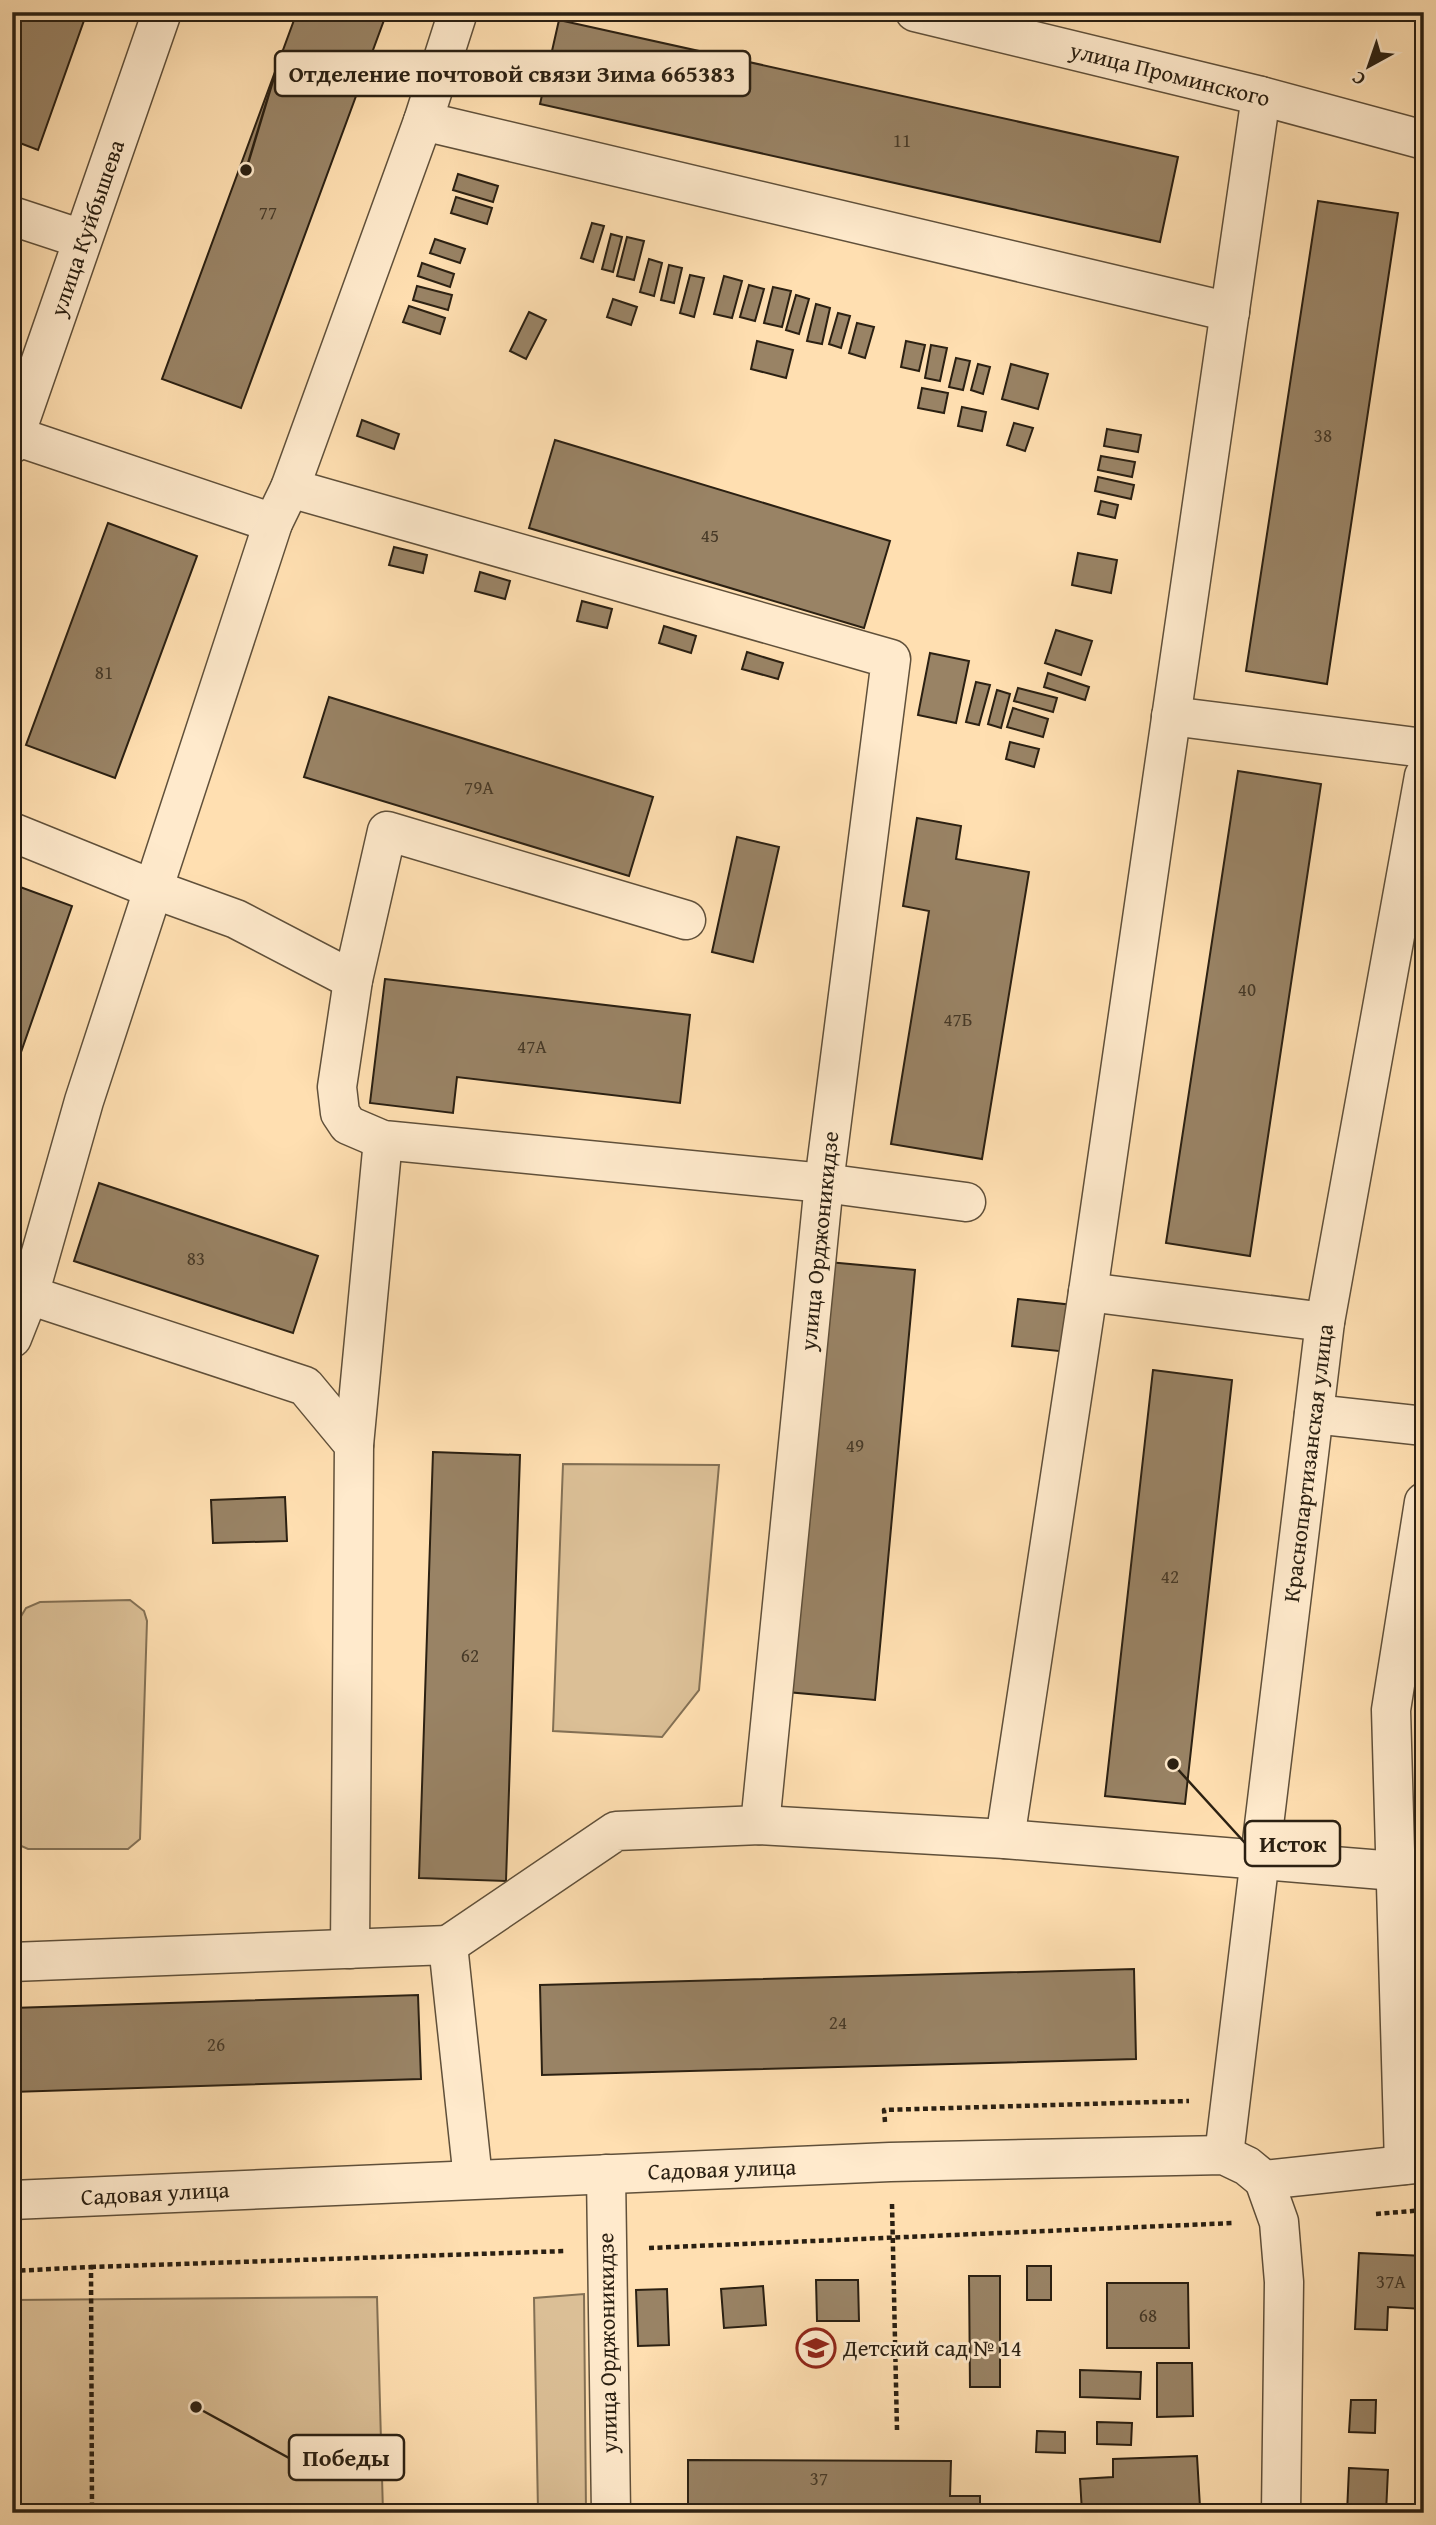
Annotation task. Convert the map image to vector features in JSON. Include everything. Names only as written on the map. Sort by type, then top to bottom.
[{"type":"street","name":"улица Куйбышева","points":[[14,440],[162,12]]},
{"type":"street","points":[[12,1338],[29,1296],[84,1101],[273,523],[290,488],[423,121],[458,12]]},
{"type":"street","name":"улица Проминского","points":[[915,12],[954,17],[1424,140]]},
{"type":"street","points":[[1005,1839],[1088,1292],[1261,96]]},
{"type":"street","points":[[423,121],[1230,312]]},
{"type":"street","points":[[12,216],[82,239]]},
{"type":"street","points":[[14,440],[273,523]]},
{"type":"street","name":"улица Орджоникидзе","points":[[290,488],[891,659],[824,1182],[761,1825]]},
{"type":"street","points":[[1171,716],[1424,748]]},
{"type":"street","name":"Краснопартизанская улица","points":[[1224,2155],[1325,1322],[1424,776]]},
{"type":"street","points":[[685,920],[387,831],[353,980],[337,1087],[340,1113],[348,1125],[361,1133],[383,1140],[824,1182],[965,1202]]},
{"type":"street","points":[[12,832],[236,919],[353,980]]},
{"type":"street","points":[[350,1949],[354,1445],[383,1140]]},
{"type":"street","points":[[1088,1292],[1325,1322]]},
{"type":"street","points":[[29,1296],[305,1386],[354,1445]]},
{"type":"street","points":[[1314,1413],[1424,1426]]},
{"type":"street","points":[[1264,2180],[1414,2164],[1395,1871],[1391,1710],[1424,1502]]},
{"type":"street","points":[[12,1962],[448,1945],[616,1830],[761,1825],[1005,1839],[1395,1871]]},
{"type":"street","points":[[448,1945],[473,2179]]},
{"type":"street","points":[[1224,2155],[1247,2166],[1264,2180],[1279,2222],[1284,2283],[1282,2513]]},
{"type":"street","name":"Садовая улица","points":[[12,2200],[890,2162],[1224,2155]]},
{"type":"street","name":"улица Орджоникидзе","points":[[606,2174],[605,2250],[611,2513]]},
{"type":"path","points":[[898,2430],[890,2162],[884,2110],[1189,2101],[1191,2087]]},
{"type":"path","points":[[12,2271],[1279,2222]]},
{"type":"path","points":[[91,2267],[92,2513]]},
{"type":"shaded area","points":[[563,1464],[719,1465],[699,1690],[662,1737],[553,1731]]},
{"type":"shaded area","points":[[130,1600],[144,1611],[147,1621],[140,1839],[128,1849],[28,1849],[19,1845],[12,1834],[20,1618],[26,1608],[40,1602]]},
{"type":"shaded area","points":[[584,2294],[586,2513],[533,2513],[538,2511],[534,2298]]},
{"type":"shaded area","points":[[377,2297],[383,2513],[12,2513],[12,2300]]},
{"type":"building","points":[[12,12],[87,12],[38,150],[12,140]]},
{"type":"building","points":[[297,12],[387,12],[241,408],[162,379]]},
{"type":"building","points":[[1367,12],[1407,12],[1405,20]]},
{"type":"building","points":[[559,20],[1178,157],[1160,242],[540,104]]},
{"type":"building","points":[[458,174],[498,186],[493,202],[453,190]]},
{"type":"building","points":[[456,197],[492,208],[487,224],[451,213]]},
{"type":"building","points":[[1318,201],[1398,213],[1327,684],[1246,671]]},
{"type":"building","points":[[592,223],[604,226],[593,262],[581,258]]},
{"type":"building","points":[[611,234],[622,237],[613,272],[602,269]]},
{"type":"building","points":[[627,237],[644,241],[634,280],[617,276]]},
{"type":"building","points":[[435,239],[465,249],[460,263],[430,253]]},
{"type":"building","points":[[649,259],[662,263],[654,296],[640,292]]},
{"type":"building","points":[[422,263],[454,274],[450,287],[418,276]]},
{"type":"building","points":[[669,265],[682,268],[674,303],[661,300]]},
{"type":"building","points":[[690,275],[704,278],[694,317],[680,313]]},
{"type":"building","points":[[724,276],[742,281],[732,318],[714,314]]},
{"type":"building","points":[[749,285],[764,289],[755,321],[740,317]]},
{"type":"building","points":[[417,286],[452,295],[448,310],[413,300]]},
{"type":"building","points":[[773,287],[791,291],[782,327],[764,323]]},
{"type":"building","points":[[796,295],[809,299],[799,334],[786,330]]},
{"type":"building","points":[[613,299],[637,307],[631,325],[607,317]]},
{"type":"building","points":[[816,304],[830,308],[822,344],[807,341]]},
{"type":"building","points":[[409,306],[445,318],[440,334],[403,322]]},
{"type":"building","points":[[529,312],[546,320],[526,359],[510,351]]},
{"type":"building","points":[[838,313],[850,316],[841,348],[829,344]]},
{"type":"building","points":[[857,323],[874,327],[865,358],[849,353]]},
{"type":"building","points":[[757,341],[793,350],[786,378],[751,369]]},
{"type":"building","points":[[906,341],[925,345],[919,371],[901,367]]},
{"type":"building","points":[[931,345],[947,348],[940,381],[925,378]]},
{"type":"building","points":[[956,358],[970,361],[963,390],[949,387]]},
{"type":"building","points":[[978,364],[990,367],[983,394],[971,390]]},
{"type":"building","points":[[1011,364],[1048,374],[1038,409],[1002,399]]},
{"type":"building","points":[[922,388],[948,393],[944,413],[918,408]]},
{"type":"building","points":[[962,407],[986,412],[982,431],[958,426]]},
{"type":"building","points":[[362,420],[399,434],[394,449],[357,436]]},
{"type":"building","points":[[1014,423],[1033,428],[1025,451],[1007,445]]},
{"type":"building","points":[[1107,429],[1141,435],[1138,452],[1104,446]]},
{"type":"building","points":[[555,440],[890,541],[864,628],[529,528]]},
{"type":"building","points":[[1101,456],[1135,462],[1132,477],[1098,470]]},
{"type":"building","points":[[1098,477],[1134,485],[1131,499],[1095,491]]},
{"type":"building","points":[[1101,501],[1118,505],[1115,518],[1098,514]]},
{"type":"building","points":[[108,523],[197,556],[115,778],[26,745]]},
{"type":"building","points":[[394,547],[427,555],[423,573],[389,565]]},
{"type":"building","points":[[1078,553],[1117,560],[1111,593],[1072,585]]},
{"type":"building","points":[[480,572],[510,581],[505,599],[475,591]]},
{"type":"building","points":[[582,601],[612,609],[607,628],[577,621]]},
{"type":"building","points":[[664,626],[696,636],[691,653],[659,643]]},
{"type":"building","points":[[1056,630],[1092,641],[1081,675],[1045,663]]},
{"type":"building","points":[[747,652],[783,663],[778,679],[742,669]]},
{"type":"building","points":[[930,653],[969,661],[956,723],[918,715]]},
{"type":"building","points":[[1048,673],[1089,687],[1085,700],[1044,687]]},
{"type":"building","points":[[976,682],[990,685],[979,725],[966,722]]},
{"type":"building","points":[[1018,688],[1057,698],[1053,712],[1014,701]]},
{"type":"building","points":[[997,690],[1010,694],[1001,728],[988,724]]},
{"type":"building","points":[[329,697],[653,797],[629,876],[304,777]]},
{"type":"building","points":[[1013,708],[1048,719],[1043,737],[1007,727]]},
{"type":"building","points":[[1010,742],[1039,749],[1034,767],[1006,759]]},
{"type":"building","points":[[1238,771],[1321,784],[1250,1256],[1166,1243]]},
{"type":"building","points":[[917,818],[961,826],[956,859],[1029,872],[982,1159],[891,1144],[929,911],[903,906]]},
{"type":"building","points":[[737,837],[779,847],[753,962],[712,952]]},
{"type":"building","points":[[12,884],[72,906],[12,1078]]},
{"type":"building","points":[[385,979],[690,1015],[680,1103],[457,1077],[453,1113],[370,1103]]},
{"type":"building","points":[[99,1183],[318,1256],[293,1333],[74,1261]]},
{"type":"building","points":[[828,1262],[915,1270],[875,1700],[787,1692]]},
{"type":"building","points":[[1018,1299],[1073,1305],[1068,1352],[1012,1346]]},
{"type":"building","points":[[1153,1370],[1232,1380],[1185,1804],[1105,1796]]},
{"type":"building","points":[[433,1452],[520,1455],[506,1881],[419,1878]]},
{"type":"building","points":[[285,1497],[287,1541],[213,1543],[211,1500]]},
{"type":"building","points":[[1134,1969],[1136,2059],[542,2075],[540,1985]]},
{"type":"building","points":[[418,1995],[421,2079],[12,2092],[12,2008]]},
{"type":"building","points":[[1359,2253],[1424,2256],[1424,2309],[1388,2307],[1387,2330],[1355,2329]]},
{"type":"building","points":[[1027,2266],[1051,2266],[1051,2300],[1027,2300]]},
{"type":"building","points":[[969,2276],[1000,2276],[1000,2387],[970,2387]]},
{"type":"building","points":[[816,2280],[858,2280],[859,2321],[817,2321]]},
{"type":"building","points":[[1107,2283],[1188,2283],[1189,2348],[1107,2348]]},
{"type":"building","points":[[763,2286],[766,2325],[724,2328],[721,2289]]},
{"type":"building","points":[[667,2289],[669,2345],[638,2346],[636,2290]]},
{"type":"building","points":[[1157,2363],[1192,2363],[1193,2416],[1157,2417]]},
{"type":"building","points":[[1080,2370],[1141,2372],[1140,2399],[1080,2397]]},
{"type":"building","points":[[1351,2400],[1376,2400],[1375,2433],[1349,2432]]},
{"type":"building","points":[[1097,2422],[1132,2423],[1131,2445],[1097,2444]]},
{"type":"building","points":[[1037,2431],[1065,2432],[1065,2453],[1036,2452]]},
{"type":"building","points":[[1197,2456],[1200,2507],[1082,2512],[1080,2479],[1113,2477],[1113,2459]]},
{"type":"building","points":[[688,2460],[951,2461],[950,2496],[980,2496],[980,2513],[674,2513],[688,2512]]},
{"type":"building","points":[[1349,2468],[1388,2470],[1386,2513],[1347,2513]]},
{"type":"place","name":"Отделение почтовой связи Зима 665383","points":[[246,170]]},
{"type":"place","name":"Исток","points":[[1173,1764]]},
{"type":"place","name":"Детский сад № 14","points":[[816,2348]]},
{"type":"place","name":"Победы","points":[[196,2407]]}]
